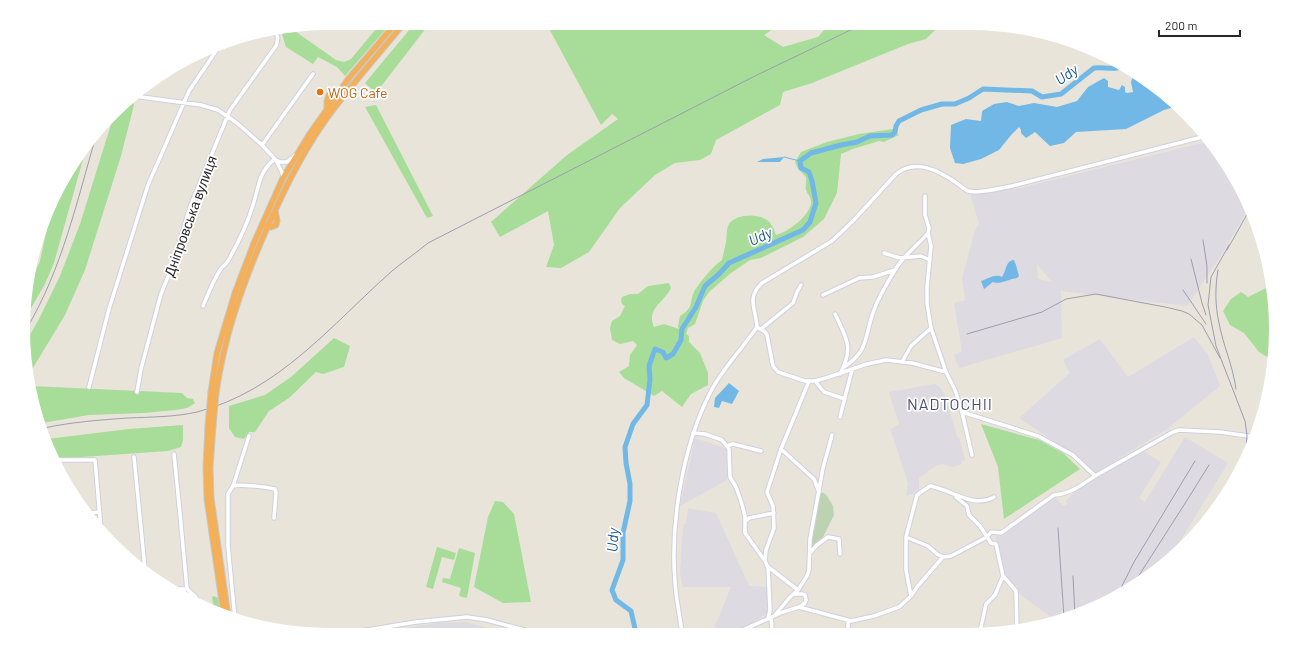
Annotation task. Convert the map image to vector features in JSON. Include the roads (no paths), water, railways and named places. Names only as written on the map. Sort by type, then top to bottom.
[{"type":"highway","points":[[223,608],[207,499],[206,468],[216,359],[226,321],[235,293],[263,222],[283,178],[297,153],[350,78],[390,30]]},
{"type":"highway","points":[[214,392],[233,315],[252,262],[275,210],[301,158],[338,103],[398,30]]},
{"type":"highway","points":[[338,95],[338,103]]},
{"type":"highway","points":[[263,222],[268,226]]},
{"type":"highway","points":[[211,426],[211,498],[227,610]]},
{"type":"street","name":"Дніпровська вулиця","points":[[137,392],[141,369],[160,294],[172,267],[190,206],[230,110],[276,46],[278,40],[277,35]]},
{"type":"street","points":[[89,387],[109,309],[148,185],[189,91],[214,53]]},
{"type":"street","points":[[262,145],[313,74]]},
{"type":"street","points":[[141,97],[210,106],[218,110],[228,116],[262,145],[275,159],[282,172],[283,178]]},
{"type":"street","points":[[946,372],[912,363],[886,360],[867,364],[815,381],[809,381],[778,372],[773,366],[767,335],[759,328],[753,296],[758,287],[774,275],[832,241],[847,228],[879,192],[902,170],[914,166],[928,168],[958,183],[968,191],[986,191],[1012,186],[1200,138]]},
{"type":"street","points":[[275,159],[280,162],[287,162],[297,153]]},
{"type":"street","points":[[203,306],[220,270],[233,251],[253,207],[261,175],[268,165],[275,159]]},
{"type":"street","points":[[925,196],[925,215],[929,228],[928,233],[931,246],[927,287],[927,303],[931,328],[946,372],[955,390],[962,412],[972,455]]},
{"type":"street","points":[[844,367],[854,361],[864,348],[868,327],[874,308],[895,270],[904,258],[928,233]]},
{"type":"street","points":[[884,253],[900,258],[921,256],[930,260]]},
{"type":"street","points":[[823,295],[859,278],[895,270]]},
{"type":"street","points":[[681,628],[675,583],[676,518],[692,433],[712,390],[722,374],[759,328],[793,303],[801,285]]},
{"type":"street","points":[[835,314],[849,345],[849,352],[840,374]]},
{"type":"street","points":[[902,362],[911,346],[931,328]]},
{"type":"street","points":[[840,417],[852,370]]},
{"type":"street","points":[[765,561],[766,550],[774,528],[773,506],[767,492],[781,449],[809,381]]},
{"type":"street","points":[[815,381],[824,392],[845,399]]},
{"type":"street","points":[[962,412],[1038,436],[1073,455],[1095,476]]},
{"type":"street","points":[[906,537],[928,546],[943,557],[951,556],[969,545],[987,537],[991,532],[1002,533],[1054,494],[1061,494],[1077,488],[1095,476],[1173,432],[1178,430],[1249,435]]},
{"type":"street","points":[[692,433],[705,434],[722,440],[729,448],[730,477],[739,494],[745,521],[745,533],[768,566],[798,590]]},
{"type":"street","points":[[775,615],[790,597],[795,594],[807,576],[809,570],[810,539],[825,459],[832,435]]},
{"type":"street","points":[[234,612],[228,546],[228,494],[249,436]]},
{"type":"street","points":[[727,446],[733,444],[761,451]]},
{"type":"street","points":[[781,449],[814,479],[819,493]]},
{"type":"street","points":[[174,454],[187,589]]},
{"type":"street","points":[[134,457],[145,564]]},
{"type":"street","points":[[61,460],[95,460],[99,520]]},
{"type":"street","points":[[232,486],[239,485],[274,489],[276,493],[274,518]]},
{"type":"street","points":[[911,596],[906,570],[906,537],[917,494],[930,486],[942,489],[963,498],[984,501],[994,497]]},
{"type":"street","points":[[954,495],[967,506],[969,515],[980,526],[991,543],[996,544],[1003,576],[1016,592],[1017,624]]},
{"type":"street","points":[[93,513],[98,512]]},
{"type":"street","points":[[745,521],[749,518],[774,513]]},
{"type":"street","points":[[810,553],[828,537],[839,539],[840,554]]},
{"type":"street","points":[[799,607],[848,621],[874,616],[899,607],[911,596],[943,557]]},
{"type":"street","points":[[768,566],[769,619],[772,628]]},
{"type":"street","points":[[981,627],[986,604],[995,595],[1003,576]]},
{"type":"street","points":[[181,589],[187,589],[195,596]]},
{"type":"street","points":[[748,628],[775,615],[799,607],[805,603],[806,598],[802,594],[795,594]]},
{"type":"street","points":[[379,628],[416,622],[467,617],[482,619],[516,628]]},
{"type":"street","points":[[848,621],[848,628]]},
{"type":"water","points":[[1104,78],[1108,81],[1108,87],[1119,90],[1122,85],[1125,87],[1125,92],[1127,93],[1133,92],[1131,82],[1132,78],[1171,108],[1126,129],[1076,132],[1064,143],[1050,146],[1035,132],[1026,138],[1021,133],[1019,127],[999,150],[981,159],[963,164],[955,163],[950,148],[951,125],[966,119],[981,121],[982,111],[994,104],[1007,102],[1019,106],[1034,103],[1057,107],[1077,101],[1088,87]]},
{"type":"water","points":[[784,157],[780,162],[757,162],[763,159]]},
{"type":"water","points":[[1014,260],[1019,276],[1017,278],[995,283],[993,282],[984,289],[981,281],[994,276],[1002,277],[1009,262]]},
{"type":"water","points":[[729,383],[739,391],[732,404],[722,401],[719,408],[714,407],[715,398]]},
{"type":"waterway","name":"Udy","points":[[635,628],[631,611],[616,600],[612,590],[623,560],[623,533],[630,501],[630,484],[625,447],[633,424],[647,405],[650,379],[649,366],[655,349],[663,352],[666,358],[673,354],[681,340],[682,329],[696,307],[705,286],[729,263],[803,230],[810,222],[816,203],[809,172],[801,168],[800,161],[811,153],[857,142],[870,136],[892,135],[895,132],[899,121],[921,110],[942,104],[955,104],[969,98],[983,89],[1032,91],[1042,97],[1061,94],[1094,68],[1116,68]]},
{"type":"waterway","points":[[784,157],[800,161]]},
{"type":"railway","points":[[47,427],[96,420],[180,415],[197,412],[226,402],[253,389],[279,372],[302,354],[392,271],[428,243],[755,76],[851,30]]},
{"type":"railway","points":[[30,322],[50,282],[68,234],[93,145]]},
{"type":"railway","points":[[1227,250],[1246,216]]},
{"type":"railway","points":[[1203,240],[1207,266],[1207,283]]},
{"type":"railway","points":[[1229,245],[1211,277],[1208,305],[1216,346],[1245,421],[1247,441]]},
{"type":"railway","points":[[1191,259],[1206,315]]},
{"type":"railway","points":[[1218,270],[1216,283],[1217,310],[1236,389]]},
{"type":"railway","points":[[1183,290],[1206,324]]},
{"type":"railway","points":[[967,334],[1042,312],[1066,299],[1096,294],[1165,307],[1189,314],[1202,325],[1220,358]]},
{"type":"railway","points":[[1121,587],[1134,562],[1195,461]]},
{"type":"railway","points":[[1139,576],[1209,465]]},
{"type":"railway","points":[[1058,528],[1064,613]]},
{"type":"railway","points":[[1073,576],[1075,609]]},
{"type":"place","name":"WOG Cafe","points":[[320,92]]},
{"type":"district","name":"NADTOCHII","points":[[950,403]]}]
